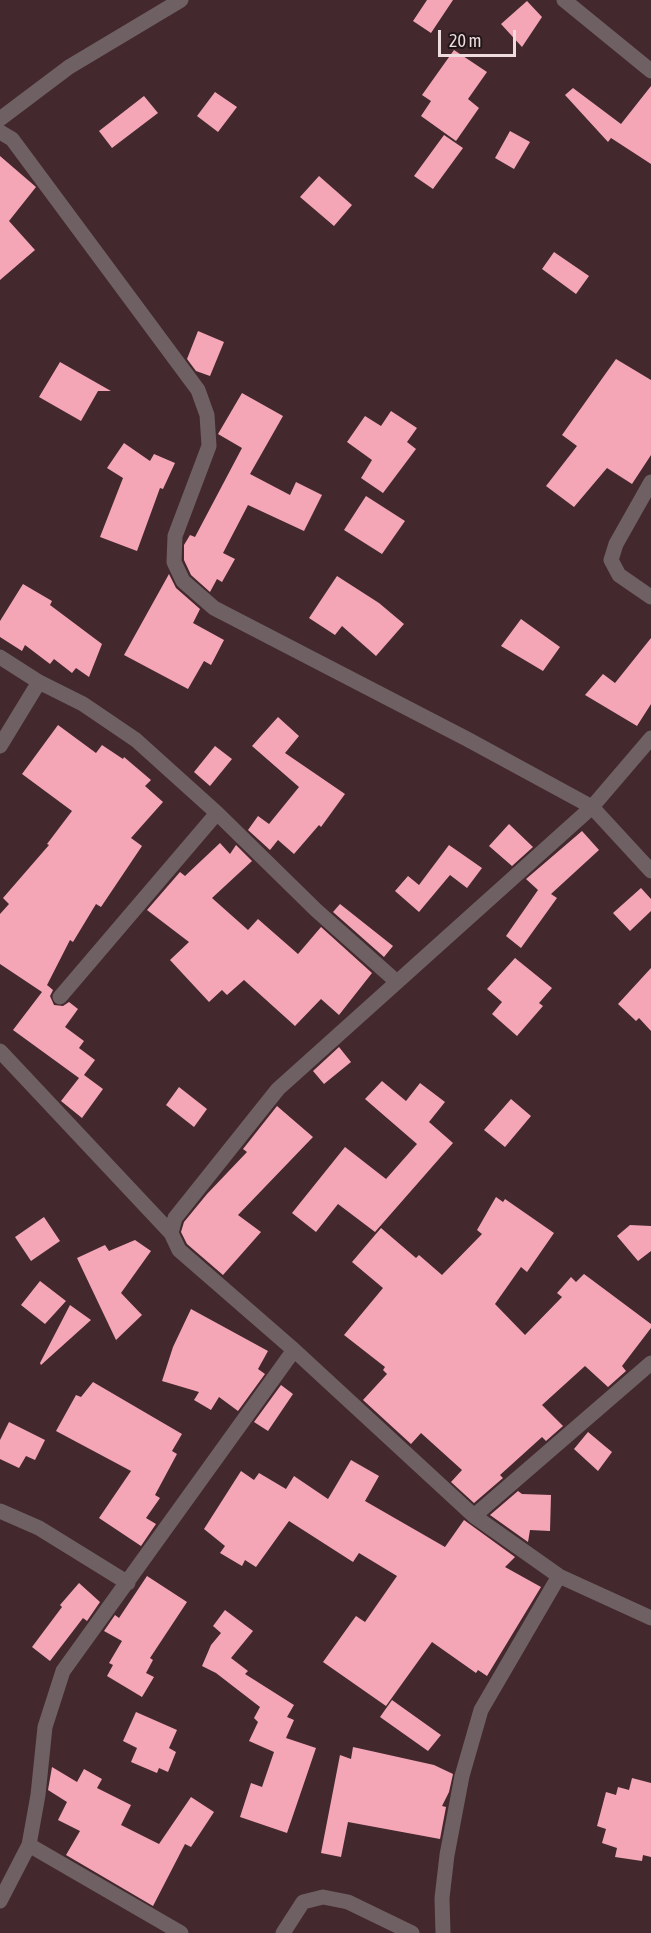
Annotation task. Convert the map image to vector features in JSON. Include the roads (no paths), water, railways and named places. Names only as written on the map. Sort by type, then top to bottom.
[{"type":"street","points":[[0,119],[69,67],[181,0]]},
{"type":"street","points":[[564,0],[651,71]]},
{"type":"street","points":[[0,132],[12,139],[198,390],[207,415],[209,446],[175,536],[174,562],[183,581],[214,608],[467,739],[592,807],[651,871]]},
{"type":"street","points":[[651,482],[616,544],[611,560],[619,575],[651,597]]},
{"type":"street","points":[[0,657],[39,682],[83,704],[136,740],[217,813],[316,910],[397,982]]},
{"type":"street","points":[[0,746],[39,682]]},
{"type":"street","points":[[171,1233],[175,1218],[278,1089],[592,807],[651,738]]},
{"type":"street","points":[[60,997],[217,813]]},
{"type":"street","points":[[0,1051],[171,1233],[179,1250],[294,1350],[474,1516],[559,1576],[651,1618]]},
{"type":"street","points":[[0,1901],[29,1845],[38,1796],[45,1727],[63,1671],[294,1350]]},
{"type":"street","points":[[474,1516],[651,1363]]},
{"type":"street","points":[[0,1511],[39,1528],[128,1583]]},
{"type":"street","points":[[443,1933],[442,1898],[447,1854],[462,1776],[481,1710],[559,1576]]},
{"type":"street","points":[[29,1845],[181,1933]]},
{"type":"street","points":[[283,1933],[303,1902],[323,1897],[348,1902],[412,1933]]}]
